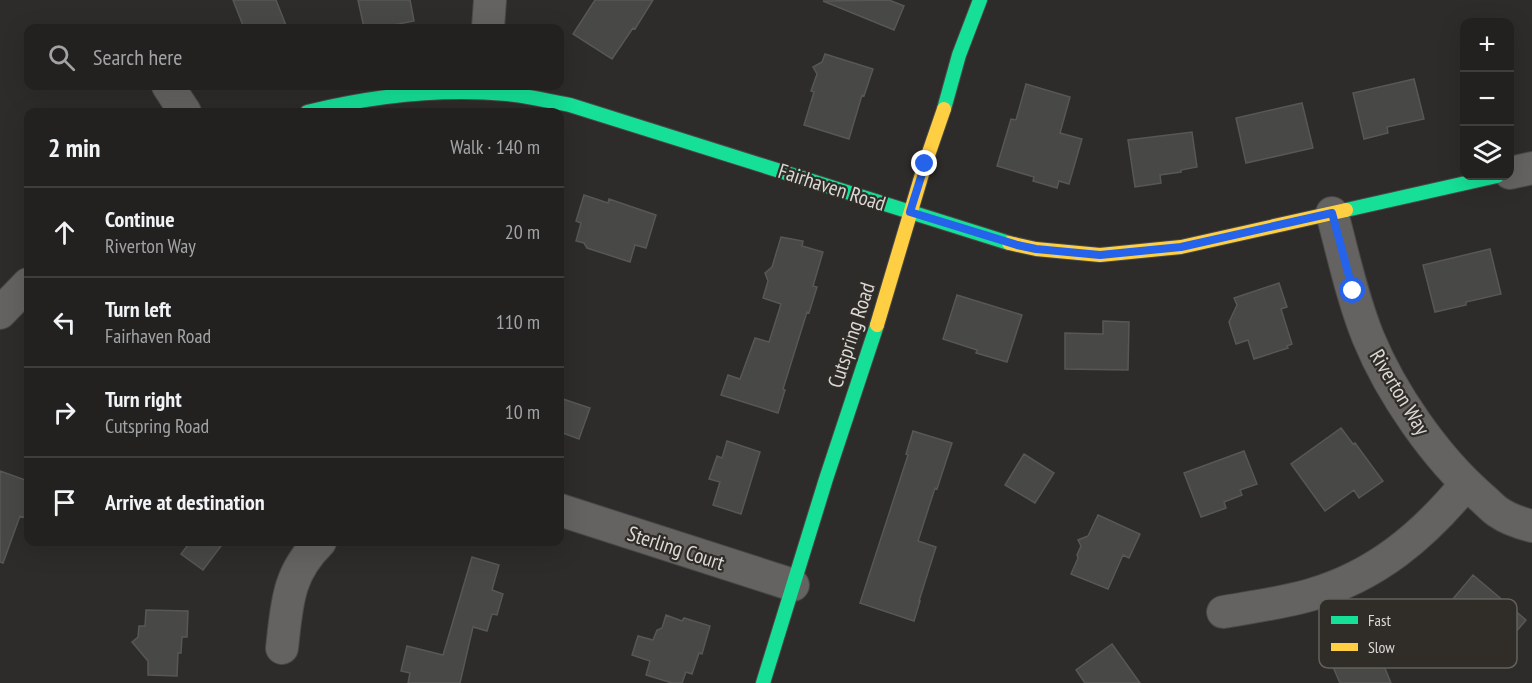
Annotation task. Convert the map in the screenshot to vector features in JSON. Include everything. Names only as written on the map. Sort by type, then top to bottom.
[{"type":"street","points":[[488,24],[490,0]]},
{"type":"street","name":"Cutspring Road","points":[[763,683],[826,478],[871,344],[959,55],[980,0]]},
{"type":"street","points":[[171,90],[182,108]]},
{"type":"street","name":"Fairhaven Road","points":[[322,108],[400,94],[471,90]]},
{"type":"street","name":"Fairhaven Road","points":[[489,90],[570,105],[1027,247],[1100,255],[1181,247],[1479,180]]},
{"type":"street","points":[[1514,172],[1532,168]]},
{"type":"street","name":"Riverton Way","points":[[1332,213],[1368,336],[1382,366],[1414,422],[1466,484],[1498,512],[1532,526]]},
{"type":"street","points":[[0,313],[24,288]]},
{"type":"street","points":[[1223,612],[1309,595],[1345,583],[1369,571],[1399,551],[1428,526],[1466,484]]},
{"type":"street","name":"Sterling Court","points":[[564,511],[793,585]]},
{"type":"street","points":[[282,648],[287,601],[298,569],[317,546]]},
{"type":"building","points":[[233,0],[276,0],[285,24],[242,24]]},
{"type":"building","points":[[358,0],[410,0],[414,21],[399,24],[363,24]]},
{"type":"building","points":[[595,0],[653,0],[612,59],[573,34]]},
{"type":"building","points":[[889,0],[904,6],[894,30],[823,1]]},
{"type":"building","points":[[825,54],[873,69],[864,96],[862,95],[849,139],[804,125],[817,74],[813,67],[822,62]]},
{"type":"building","points":[[1414,79],[1424,119],[1387,127],[1388,133],[1364,139],[1353,93]]},
{"type":"building","points":[[1026,84],[1070,97],[1060,133],[1082,139],[1069,184],[1059,181],[1057,188],[1033,181],[1034,177],[997,166],[1011,119],[1016,120]]},
{"type":"building","points":[[1302,103],[1313,148],[1246,163],[1236,118]]},
{"type":"building","points":[[1192,132],[1197,167],[1160,175],[1161,183],[1135,187],[1128,140]]},
{"type":"building","points":[[584,195],[608,203],[609,199],[656,215],[646,248],[635,245],[630,262],[587,248],[584,243],[576,241],[581,223],[576,221]]},
{"type":"building","points":[[781,237],[803,241],[802,246],[823,252],[813,286],[817,287],[783,389],[785,390],[778,413],[721,395],[728,375],[740,379],[755,338],[769,342],[781,304],[763,298],[768,281],[765,273],[772,267]]},
{"type":"building","points":[[1490,249],[1501,294],[1435,312],[1423,265]]},
{"type":"building","points":[[1279,283],[1287,307],[1281,309],[1292,344],[1287,346],[1288,348],[1254,359],[1248,340],[1236,344],[1229,322],[1237,305],[1234,298]]},
{"type":"building","points":[[957,295],[1022,315],[1007,362],[976,353],[977,350],[943,339]]},
{"type":"building","points":[[1103,321],[1129,322],[1128,370],[1065,369],[1065,333],[1103,334]]},
{"type":"building","points":[[564,399],[590,408],[579,439],[564,433]]},
{"type":"building","points":[[1341,428],[1383,481],[1359,498],[1354,490],[1325,511],[1291,464]]},
{"type":"building","points":[[913,431],[952,443],[918,541],[936,547],[914,621],[860,603],[908,455],[906,454]]},
{"type":"building","points":[[727,441],[760,452],[741,514],[713,505],[720,482],[709,479],[717,456],[722,458]]},
{"type":"building","points":[[1244,451],[1257,484],[1240,490],[1242,495],[1224,502],[1226,508],[1201,517],[1184,473]]},
{"type":"building","points":[[1024,454],[1054,473],[1035,503],[1005,485]]},
{"type":"building","points":[[0,471],[24,480],[24,518],[20,516],[3,563],[0,562]]},
{"type":"building","points":[[1098,515],[1140,534],[1129,558],[1123,555],[1108,589],[1071,574],[1081,546],[1078,540],[1088,536]]},
{"type":"building","points":[[187,546],[221,546],[203,570],[181,554]]},
{"type":"building","points":[[472,557],[499,565],[492,590],[503,594],[497,615],[492,614],[487,631],[473,627],[460,683],[408,683],[410,673],[401,671],[407,646],[443,655]]},
{"type":"building","points":[[1473,575],[1501,599],[1453,599]]},
{"type":"building","points":[[146,610],[188,611],[187,637],[182,637],[181,653],[178,653],[177,676],[148,675],[148,661],[132,642],[138,637],[139,626],[145,626]]},
{"type":"building","points":[[1517,612],[1526,620],[1517,630]]},
{"type":"building","points":[[666,615],[682,621],[684,618],[710,626],[702,654],[699,653],[692,674],[686,672],[682,683],[672,683],[646,675],[650,661],[632,655],[638,636],[653,640],[657,630],[662,628]]},
{"type":"building","points":[[1112,644],[1140,683],[1085,683],[1076,670]]},
{"type":"building","points":[[1333,668],[1385,668],[1391,683],[1340,683]]},
{"type":"traffic: fast","points":[[944,109],[959,55],[980,0]]},
{"type":"traffic: fast","points":[[327,108],[381,98],[457,92],[515,95],[570,105],[1009,243]]},
{"type":"traffic: fast","points":[[1346,210],[1479,180]]},
{"type":"traffic: fast","points":[[763,683],[826,479],[877,325]]},
{"type":"traffic: slow","points":[[877,325],[925,164],[944,109]]},
{"type":"traffic: slow","points":[[1009,243],[1036,249],[1100,255],[1181,247],[1346,210]]},
{"type":"route","points":[[925,164],[910,212],[1036,249],[1100,255],[1181,247],[1332,213],[1353,291]]}]
